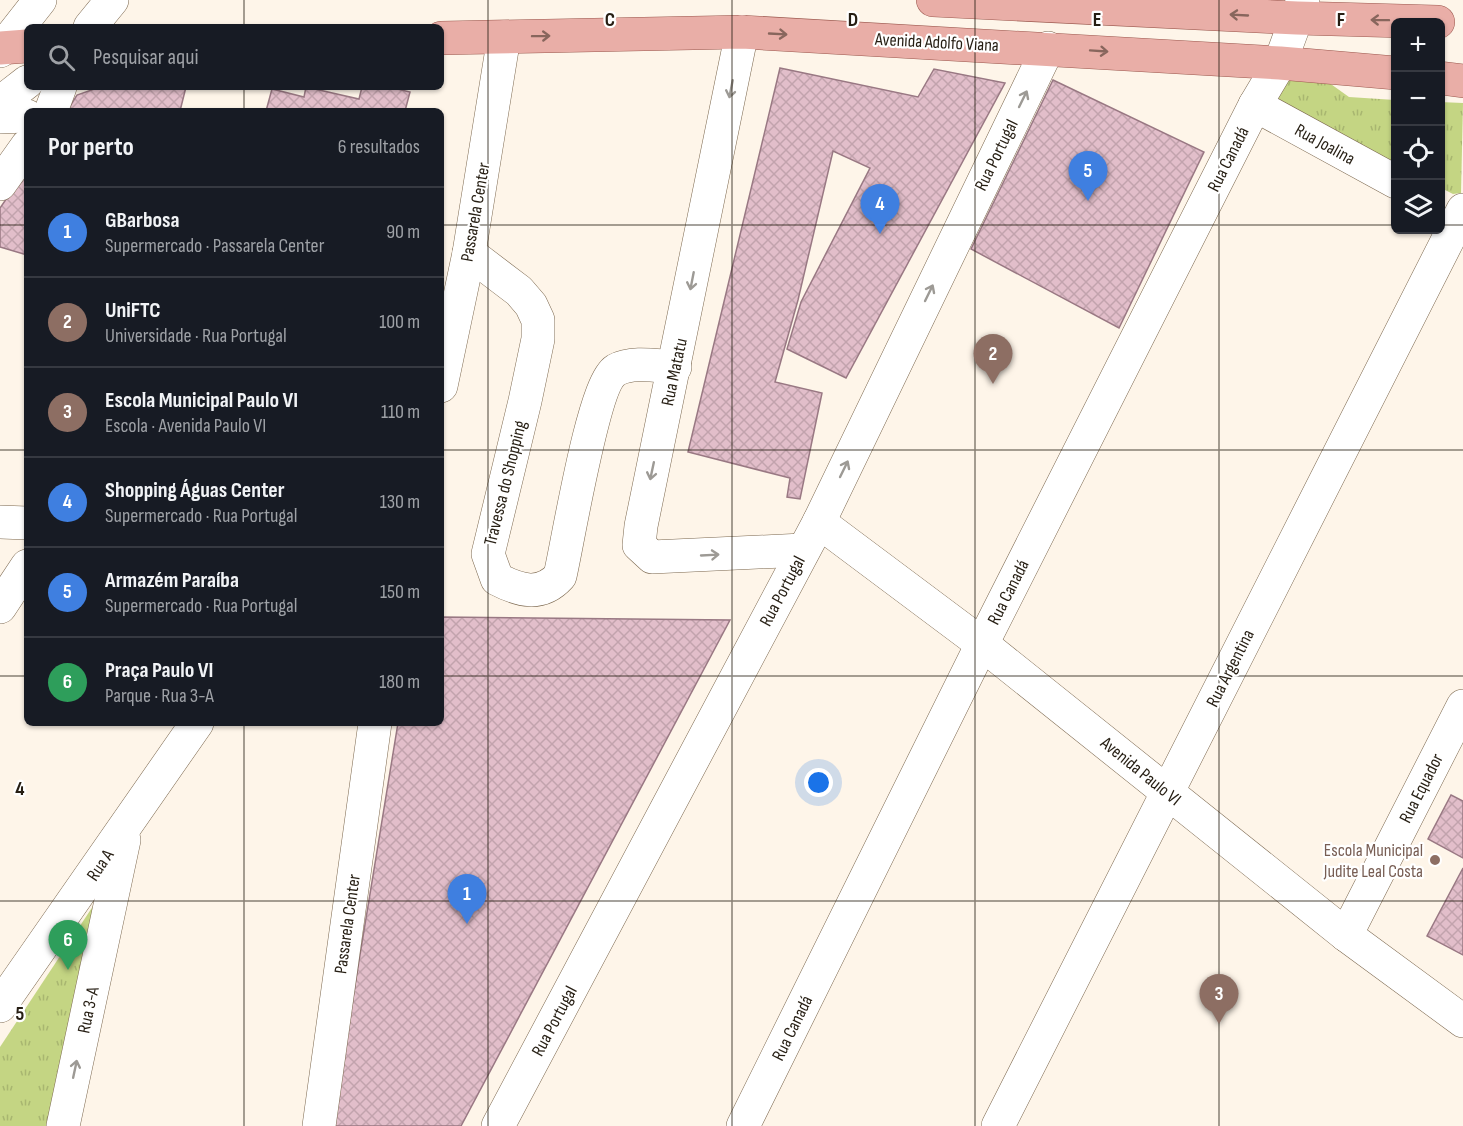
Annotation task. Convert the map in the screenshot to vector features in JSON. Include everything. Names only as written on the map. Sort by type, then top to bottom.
[{"type":"main road","points":[[933,0],[1300,9],[1391,18]]},
{"type":"main road","points":[[1445,23],[1463,24]]},
{"type":"main road","name":"Avenida Adolfo Viana","points":[[444,38],[742,32],[1048,48],[1280,63],[1391,74]]},
{"type":"main road","points":[[1445,79],[1463,81]]},
{"type":"street","points":[[8,48],[40,0]]},
{"type":"street","points":[[92,24],[112,0]]},
{"type":"street","name":"Rua Canadá","points":[[743,1126],[982,644],[1255,105],[1280,63],[1300,9]]},
{"type":"street","name":"Rua Matatu","points":[[742,32],[639,545],[651,557],[804,550]]},
{"type":"street","name":"Passarela Center","points":[[444,372],[469,253],[504,37]]},
{"type":"street","name":"Rua Portugal","points":[[498,1126],[819,522],[1048,48]]},
{"type":"street","points":[[0,103],[24,84]]},
{"type":"street","points":[[52,108],[59,90]]},
{"type":"street","name":"Rua Joalina","points":[[1255,105],[1391,180]]},
{"type":"street","points":[[0,117],[24,116]]},
{"type":"street","points":[[0,184],[24,150]]},
{"type":"street","name":"Rua Argentina","points":[[998,1126],[1168,792],[1457,213]]},
{"type":"street","name":"Travessa do Shopping","points":[[469,253],[519,291],[531,305],[538,320],[538,339],[525,401],[488,554],[497,579],[510,586],[538,591],[552,585],[560,576],[595,410],[604,383],[615,370],[636,365],[675,367]]},
{"type":"street","points":[[0,522],[24,523]]},
{"type":"street","name":"Avenida Paulo VI","points":[[819,522],[982,644],[1346,935],[1463,1021]]},
{"type":"street","points":[[0,608],[24,571]]},
{"type":"street","name":"Rua Equador","points":[[1346,935],[1463,706]]},
{"type":"street","name":"Rua A","points":[[0,1006],[195,726]]},
{"type":"street","name":"Passarela Center","points":[[319,1126],[375,726]]},
{"type":"street","name":"Rua 3-A","points":[[63,1126],[128,823]]},
{"type":"green space","points":[[1292,78],[1328,82],[1349,97],[1391,100],[1391,163],[1280,105],[1278,94],[1283,81]]},
{"type":"green space","points":[[1445,102],[1463,103],[1461,193],[1453,194],[1445,190]]},
{"type":"green space","points":[[101,894],[55,1126],[0,1126],[0,1047]]},
{"type":"building","points":[[780,68],[918,97],[934,69],[1005,83],[846,378],[787,349],[801,302],[870,168],[833,151],[798,300],[775,382],[822,393],[800,499],[787,497],[790,478],[688,452]]},
{"type":"building","points":[[1053,80],[1204,152],[1119,328],[971,249]]},
{"type":"building","points":[[91,90],[185,90],[181,108],[69,108],[77,95]]},
{"type":"building","points":[[272,90],[304,97],[305,90],[319,90],[359,99],[361,90],[410,92],[406,108],[267,108]]},
{"type":"building","points":[[24,173],[24,254],[0,247],[0,208]]},
{"type":"building","points":[[444,617],[730,620],[461,1126],[332,1126],[398,726],[444,726]]},
{"type":"building","points":[[1451,795],[1463,801],[1463,858],[1428,839]]},
{"type":"building","points":[[1463,868],[1463,955],[1427,936]]},
{"type":"place","name":"Armazém Paraíba","points":[[1088,201]]},
{"type":"place","name":"Shopping Águas Center","points":[[880,234]]},
{"type":"place","name":"UniFTC","points":[[993,384]]},
{"type":"place","name":"Escola Municipal Judite Leal Costa","points":[[1435,860]]},
{"type":"place","name":"GBarbosa","points":[[467,924]]},
{"type":"place","name":"Praça Paulo VI","points":[[68,970]]},
{"type":"place","name":"Escola Municipal Paulo VI","points":[[1219,1024]]}]
